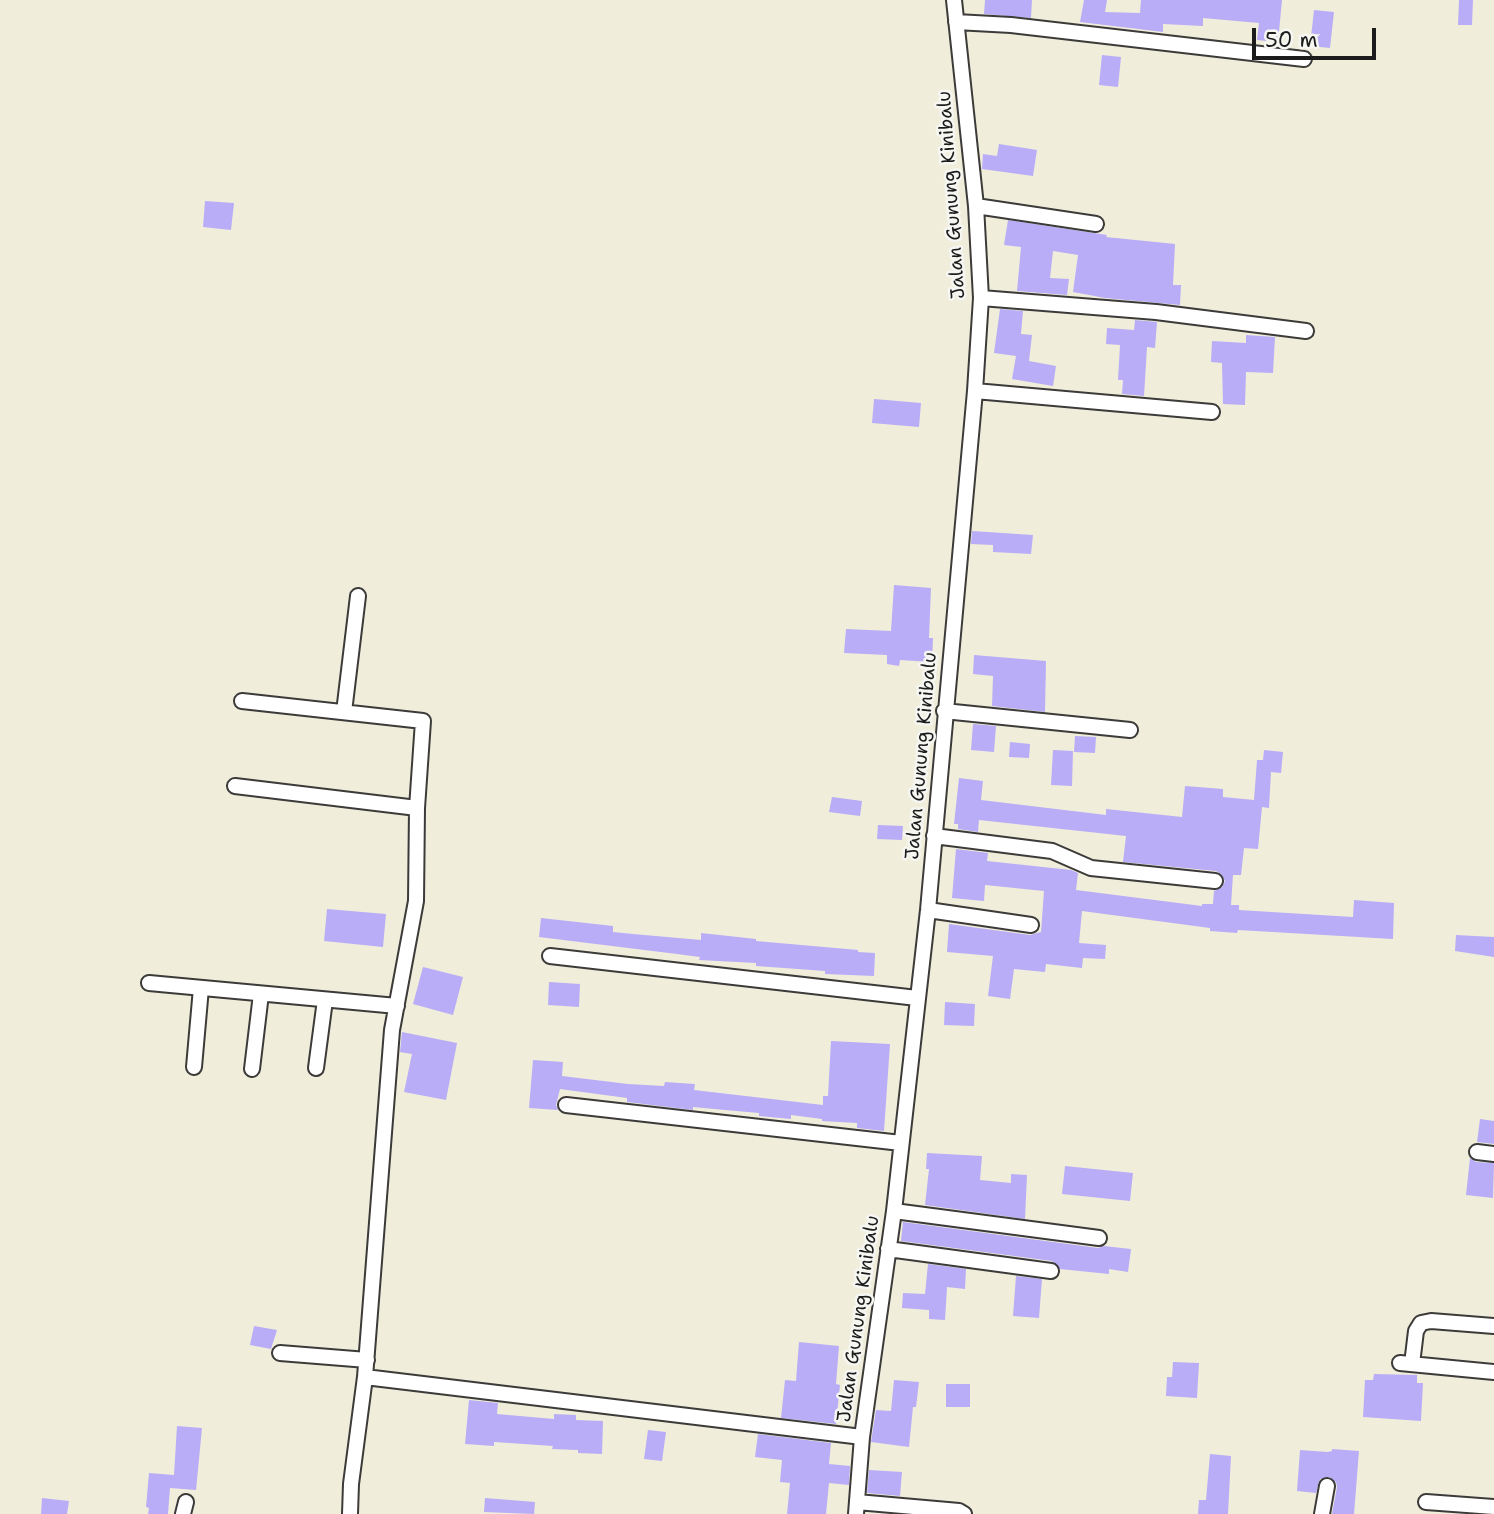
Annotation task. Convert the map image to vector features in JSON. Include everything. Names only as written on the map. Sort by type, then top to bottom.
[{"type":"street","name":"Jalan Gunung Kinibalu","points":[[856,1508],[862,1437],[894,1212],[928,910],[975,391],[981,298],[976,205],[954,0]]},
{"type":"street","points":[[956,22],[1011,25],[1304,59]]},
{"type":"street","points":[[976,205],[1096,224]]},
{"type":"street","points":[[981,298],[1156,312],[1306,331]]},
{"type":"street","points":[[975,391],[1212,412]]},
{"type":"street","points":[[344,712],[358,596]]},
{"type":"street","points":[[242,701],[423,721],[416,901],[397,1006],[386,1092],[367,1360],[351,1484],[350,1514]]},
{"type":"street","points":[[944,711],[1130,730]]},
{"type":"street","points":[[235,786],[418,808]]},
{"type":"street","points":[[934,836],[1052,851],[1091,868],[1215,881]]},
{"type":"street","points":[[928,910],[1031,925]]},
{"type":"street","points":[[550,956],[917,998]]},
{"type":"street","points":[[149,983],[397,1006]]},
{"type":"street","points":[[194,1067],[201,988]]},
{"type":"street","points":[[252,1069],[261,994]]},
{"type":"street","points":[[316,1068],[325,1000]]},
{"type":"street","points":[[566,1105],[901,1143]]},
{"type":"street","points":[[1477,1152],[1494,1154]]},
{"type":"street","points":[[894,1212],[1099,1238]]},
{"type":"street","points":[[888,1249],[1051,1271]]},
{"type":"street","points":[[1494,1326],[1431,1321],[1421,1323],[1406,1364],[1494,1372]]},
{"type":"street","points":[[280,1353],[367,1360]]},
{"type":"street","points":[[365,1377],[862,1437]]},
{"type":"street","points":[[1322,1514],[1327,1486]]},
{"type":"street","points":[[1426,1502],[1494,1507]]},
{"type":"street","points":[[856,1508],[959,1511],[964,1514]]},
{"type":"building","points":[[985,0],[1032,0],[1031,18],[984,14]]},
{"type":"building","points":[[1084,0],[1107,0],[1105,12],[1140,13],[1141,0],[1282,0],[1278,42],[1257,40],[1259,23],[1203,18],[1203,26],[1163,24],[1163,32],[1080,22]]},
{"type":"building","points":[[1459,0],[1473,0],[1472,25],[1458,25]]},
{"type":"building","points":[[1314,10],[1334,12],[1330,48],[1310,46]]},
{"type":"building","points":[[1102,55],[1121,57],[1118,87],[1099,85]]},
{"type":"building","points":[[999,144],[1037,150],[1033,176],[982,169],[983,154],[997,156]]},
{"type":"building","points":[[205,201],[234,203],[231,230],[203,227]]},
{"type":"building","points":[[1008,220],[1107,235],[1106,237],[1175,244],[1173,285],[1181,285],[1180,305],[1073,292],[1078,255],[1053,251],[1050,278],[1069,279],[1067,295],[1017,291],[1021,247],[1004,245]]},
{"type":"building","points":[[1000,309],[1023,311],[1021,334],[1032,335],[1029,361],[1056,366],[1053,386],[1012,379],[1016,356],[994,353]]},
{"type":"building","points":[[1135,320],[1157,322],[1155,348],[1147,347],[1144,396],[1122,394],[1123,380],[1118,380],[1120,345],[1106,344],[1107,328],[1134,330]]},
{"type":"building","points":[[1246,335],[1275,337],[1273,373],[1246,372],[1245,405],[1223,404],[1222,363],[1211,362],[1212,341],[1246,343]]},
{"type":"building","points":[[874,399],[921,403],[919,427],[872,423]]},
{"type":"building","points":[[972,531],[1033,535],[1031,554],[993,552],[993,545],[971,544]]},
{"type":"building","points":[[894,585],[931,588],[929,638],[933,638],[932,662],[900,660],[899,666],[887,664],[887,655],[844,653],[846,629],[891,631]]},
{"type":"building","points":[[974,655],[1046,661],[1045,712],[992,706],[993,676],[973,674]]},
{"type":"building","points":[[973,724],[996,726],[994,752],[971,750]]},
{"type":"building","points":[[1075,736],[1096,737],[1095,753],[1074,752]]},
{"type":"building","points":[[1010,742],[1030,744],[1029,758],[1009,757]]},
{"type":"building","points":[[1053,750],[1073,751],[1072,786],[1051,785]]},
{"type":"building","points":[[1264,750],[1283,752],[1281,773],[1271,772],[1269,808],[1262,807],[1258,849],[1244,848],[1241,875],[1233,875],[1231,905],[1239,905],[1239,910],[1353,917],[1354,900],[1394,903],[1393,939],[1238,930],[1237,933],[1210,931],[1210,928],[1082,911],[1079,943],[1106,945],[1105,959],[1083,958],[1082,968],[1046,964],[1045,972],[1014,969],[1010,999],[988,996],[993,956],[947,952],[949,924],[1030,935],[1041,932],[1044,891],[985,885],[984,901],[952,898],[956,849],[988,853],[987,861],[1071,870],[1078,873],[1076,890],[1202,906],[1213,904],[1214,891],[1222,887],[1225,881],[1216,871],[1123,862],[1126,836],[979,820],[978,832],[958,829],[958,824],[954,824],[959,778],[983,781],[981,800],[1106,815],[1106,809],[1182,817],[1185,786],[1223,789],[1223,797],[1254,800],[1257,760],[1263,760]]},
{"type":"building","points":[[832,797],[862,801],[860,816],[829,812]]},
{"type":"building","points":[[878,825],[903,826],[902,840],[877,839]]},
{"type":"building","points":[[327,909],[386,914],[383,947],[324,941]]},
{"type":"building","points":[[541,918],[613,926],[613,932],[701,940],[701,933],[858,950],[875,953],[874,976],[825,974],[825,971],[756,966],[756,963],[699,960],[700,957],[539,937]]},
{"type":"building","points":[[1456,935],[1494,937],[1494,957],[1455,951]]},
{"type":"building","points":[[423,967],[463,977],[453,1015],[413,1004]]},
{"type":"building","points":[[549,982],[580,984],[579,1007],[548,1005]]},
{"type":"building","points":[[945,1002],[975,1004],[974,1026],[944,1025]]},
{"type":"building","points":[[402,1032],[457,1043],[446,1100],[404,1092],[412,1054],[400,1052]]},
{"type":"building","points":[[831,1041],[890,1044],[884,1131],[857,1128],[857,1123],[822,1121],[791,1115],[791,1119],[759,1116],[759,1113],[693,1107],[693,1110],[627,1102],[627,1098],[560,1089],[556,1105],[558,1110],[529,1108],[533,1060],[563,1062],[562,1076],[628,1084],[695,1084],[694,1090],[823,1105],[823,1096],[828,1096]]},
{"type":"building","points":[[1480,1119],[1494,1121],[1494,1144],[1477,1142]]},
{"type":"building","points":[[927,1153],[982,1156],[980,1180],[1011,1183],[1011,1174],[1027,1175],[1025,1219],[925,1205],[929,1169],[926,1169]]},
{"type":"building","points":[[1470,1158],[1476,1162],[1494,1163],[1493,1198],[1466,1195]]},
{"type":"building","points":[[1065,1166],[1133,1173],[1130,1201],[1062,1194]]},
{"type":"building","points":[[903,1222],[1098,1248],[1104,1246],[1131,1249],[1128,1272],[1109,1269],[1109,1274],[1060,1269],[1052,1261],[901,1241]]},
{"type":"building","points":[[928,1264],[966,1269],[965,1289],[947,1287],[945,1320],[929,1319],[929,1310],[902,1308],[903,1293],[925,1294]]},
{"type":"building","points":[[1016,1276],[1042,1279],[1039,1318],[1013,1316]]},
{"type":"building","points":[[254,1326],[277,1330],[271,1349],[250,1345]]},
{"type":"building","points":[[799,1342],[839,1346],[836,1384],[840,1385],[836,1424],[781,1418],[785,1380],[796,1381]]},
{"type":"building","points":[[1173,1362],[1199,1363],[1197,1398],[1166,1396],[1167,1377],[1172,1377]]},
{"type":"building","points":[[1374,1374],[1417,1375],[1417,1383],[1423,1383],[1421,1421],[1363,1417],[1365,1380],[1373,1380]]},
{"type":"building","points":[[894,1380],[919,1382],[916,1407],[913,1407],[909,1447],[871,1442],[876,1410],[891,1411]]},
{"type":"building","points":[[946,1384],[970,1384],[970,1407],[946,1407]]},
{"type":"building","points":[[469,1400],[498,1403],[497,1414],[554,1419],[554,1414],[576,1415],[576,1420],[603,1421],[602,1454],[552,1449],[553,1446],[494,1442],[494,1446],[465,1444]]},
{"type":"building","points":[[177,1426],[202,1428],[196,1490],[170,1488],[168,1514],[148,1514],[149,1508],[146,1507],[149,1473],[174,1475]]},
{"type":"building","points":[[648,1430],[666,1432],[662,1461],[644,1459]]},
{"type":"building","points":[[758,1434],[831,1443],[829,1464],[850,1466],[849,1485],[829,1483],[826,1514],[787,1514],[790,1483],[780,1482],[782,1460],[755,1457]]},
{"type":"building","points":[[1332,1449],[1359,1451],[1354,1514],[1332,1514],[1337,1487],[1336,1482],[1329,1477],[1320,1479],[1316,1493],[1297,1491],[1300,1450],[1327,1452]]},
{"type":"building","points":[[1210,1454],[1231,1456],[1228,1514],[1198,1514],[1199,1500],[1206,1500]]},
{"type":"building","points":[[869,1470],[902,1472],[900,1496],[867,1493]]},
{"type":"building","points":[[42,1498],[69,1501],[67,1514],[41,1514]]},
{"type":"building","points":[[485,1498],[535,1502],[534,1514],[484,1512]]}]
